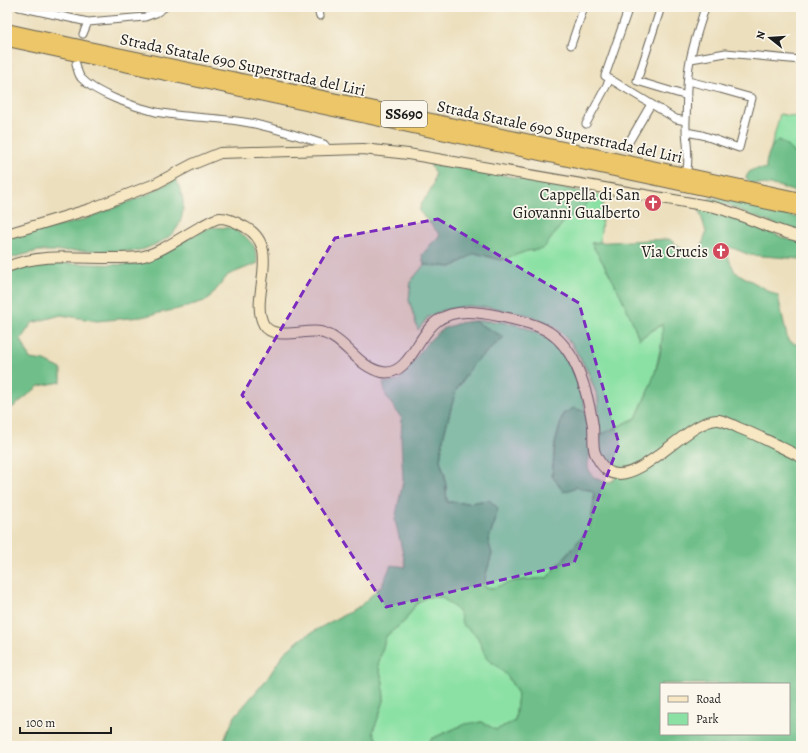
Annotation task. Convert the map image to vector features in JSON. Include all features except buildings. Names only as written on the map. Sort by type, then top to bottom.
[{"type":"highway","name":"Strada Statale 690 Superstrada del Liri","points":[[7,30],[801,200]]},
{"type":"highway","name":"Strada Statale 690 Superstrada del Liri","points":[[7,40],[801,210]]},
{"type":"main road","points":[[7,234],[90,210],[155,184],[193,164],[220,153],[363,149],[408,154],[698,204],[730,211],[772,228],[801,237]]},
{"type":"main road","points":[[7,267],[34,258],[142,257],[153,253],[209,222],[220,218],[235,222],[249,229],[259,240],[264,253],[260,309],[262,322],[268,330],[279,333],[314,331],[324,333],[340,341],[367,365],[378,371],[385,372],[400,368],[406,362],[426,330],[445,316],[470,311],[508,318],[534,325],[549,332],[557,338],[571,358],[583,380],[590,404],[595,452],[607,471],[624,474],[632,471],[657,456],[703,424],[715,420],[725,422],[760,436],[801,457]]},
{"type":"street","points":[[19,7],[88,22],[145,17],[152,15],[165,7]]},
{"type":"street","points":[[317,7],[320,16]]},
{"type":"street","points":[[571,44],[584,7]]},
{"type":"street","points":[[629,7],[605,76],[676,119],[686,121]]},
{"type":"street","points":[[661,7],[637,81],[687,96]]},
{"type":"street","points":[[688,169],[689,158],[687,151],[686,121],[690,59],[705,7]]},
{"type":"street","points":[[83,34],[88,22]]},
{"type":"street","points":[[690,59],[726,53],[801,60]]},
{"type":"street","points":[[76,64],[81,78],[91,86],[113,98],[144,109],[173,115],[244,122],[265,126],[324,144],[328,149]]},
{"type":"street","points":[[586,124],[610,79]]},
{"type":"street","points":[[686,132],[702,135],[739,148],[752,98],[688,81]]},
{"type":"street","points":[[626,147],[651,104]]},
{"type":"highlighted area","points":[[438,219],[579,303],[619,444],[574,563],[386,607],[293,465],[242,395],[335,238]]},
{"type":"green space","points":[[780,114],[801,118],[801,173],[797,169],[796,157],[789,148],[780,141],[778,140],[769,155]]},
{"type":"green space","points":[[778,140],[789,148],[797,159],[797,169],[801,173],[801,194],[778,186],[751,183],[746,178],[751,170],[766,169],[766,161],[769,153],[775,142]]},
{"type":"green space","points":[[430,164],[491,173],[592,194],[585,207],[565,220],[543,249],[527,251],[501,260],[475,253],[452,267],[424,265],[422,255],[440,235],[419,211],[422,202],[428,195],[433,184],[435,174]]},
{"type":"green space","points":[[176,179],[183,200],[180,224],[170,236],[156,244],[139,251],[38,251],[7,259],[7,238],[80,221],[146,195]]},
{"type":"green space","points":[[592,194],[604,196],[600,242],[591,243],[614,281],[632,319],[639,339],[663,324],[663,337],[654,377],[636,418],[600,435],[598,397],[588,372],[572,344],[553,325],[529,315],[494,308],[467,306],[444,310],[428,317],[418,330],[409,300],[411,281],[424,265],[452,267],[475,253],[501,260],[527,251],[543,249],[565,220],[585,207]]},
{"type":"green space","points":[[710,198],[719,198],[762,207],[775,213],[801,218],[801,234],[745,213],[731,206],[710,202],[708,200]]},
{"type":"green space","points":[[698,206],[754,225],[784,238],[801,242],[801,259],[750,255],[730,247],[726,253],[735,272],[778,296],[788,341],[801,346],[801,746],[426,746],[431,739],[465,724],[482,722],[496,730],[515,721],[518,694],[508,677],[496,665],[487,659],[477,636],[462,624],[460,614],[454,607],[441,597],[427,597],[415,605],[405,621],[386,636],[378,665],[383,682],[384,701],[373,732],[380,746],[221,746],[235,716],[267,679],[284,653],[302,638],[358,608],[382,585],[391,565],[406,567],[395,520],[403,481],[401,438],[402,419],[386,396],[383,383],[399,380],[427,343],[442,329],[459,323],[474,321],[504,337],[474,363],[456,390],[444,434],[440,460],[445,476],[447,502],[468,503],[489,500],[498,508],[495,522],[488,540],[492,554],[484,587],[493,588],[515,581],[547,578],[590,528],[594,500],[594,494],[591,490],[577,487],[564,492],[552,476],[555,444],[563,414],[574,408],[586,412],[590,432],[589,470],[595,478],[609,483],[616,478],[600,452],[600,435],[636,418],[655,372],[661,348],[662,324],[639,339],[618,290],[591,243],[669,239],[685,251],[700,252],[706,232]]},
{"type":"green space","points":[[211,227],[231,228],[245,236],[254,246],[258,263],[228,275],[208,300],[178,309],[141,317],[97,321],[61,315],[32,323],[21,339],[30,359],[45,361],[61,369],[61,382],[39,386],[7,412],[7,274],[25,267],[49,263],[132,265],[155,258],[177,243]]},
{"type":"green space","points":[[474,321],[510,323],[529,329],[546,338],[566,356],[576,376],[586,412],[563,414],[555,444],[552,476],[581,489],[591,490],[594,494],[591,528],[547,578],[515,581],[493,588],[484,587],[492,554],[488,541],[495,522],[489,500],[468,503],[447,502],[445,476],[440,460],[444,434],[456,391],[474,363],[503,338]]},
{"type":"green space","points":[[427,597],[441,597],[454,607],[460,614],[463,624],[477,636],[487,659],[496,665],[508,677],[518,694],[515,721],[496,730],[482,722],[465,724],[431,739],[426,746],[380,746],[373,732],[384,701],[383,682],[378,665],[386,636],[405,621],[415,605]]},
{"type":"place","name":"Cappella di San Giovanni Gualberto","points":[[653,203]]},
{"type":"place","name":"Via Crucis","points":[[721,251]]}]
